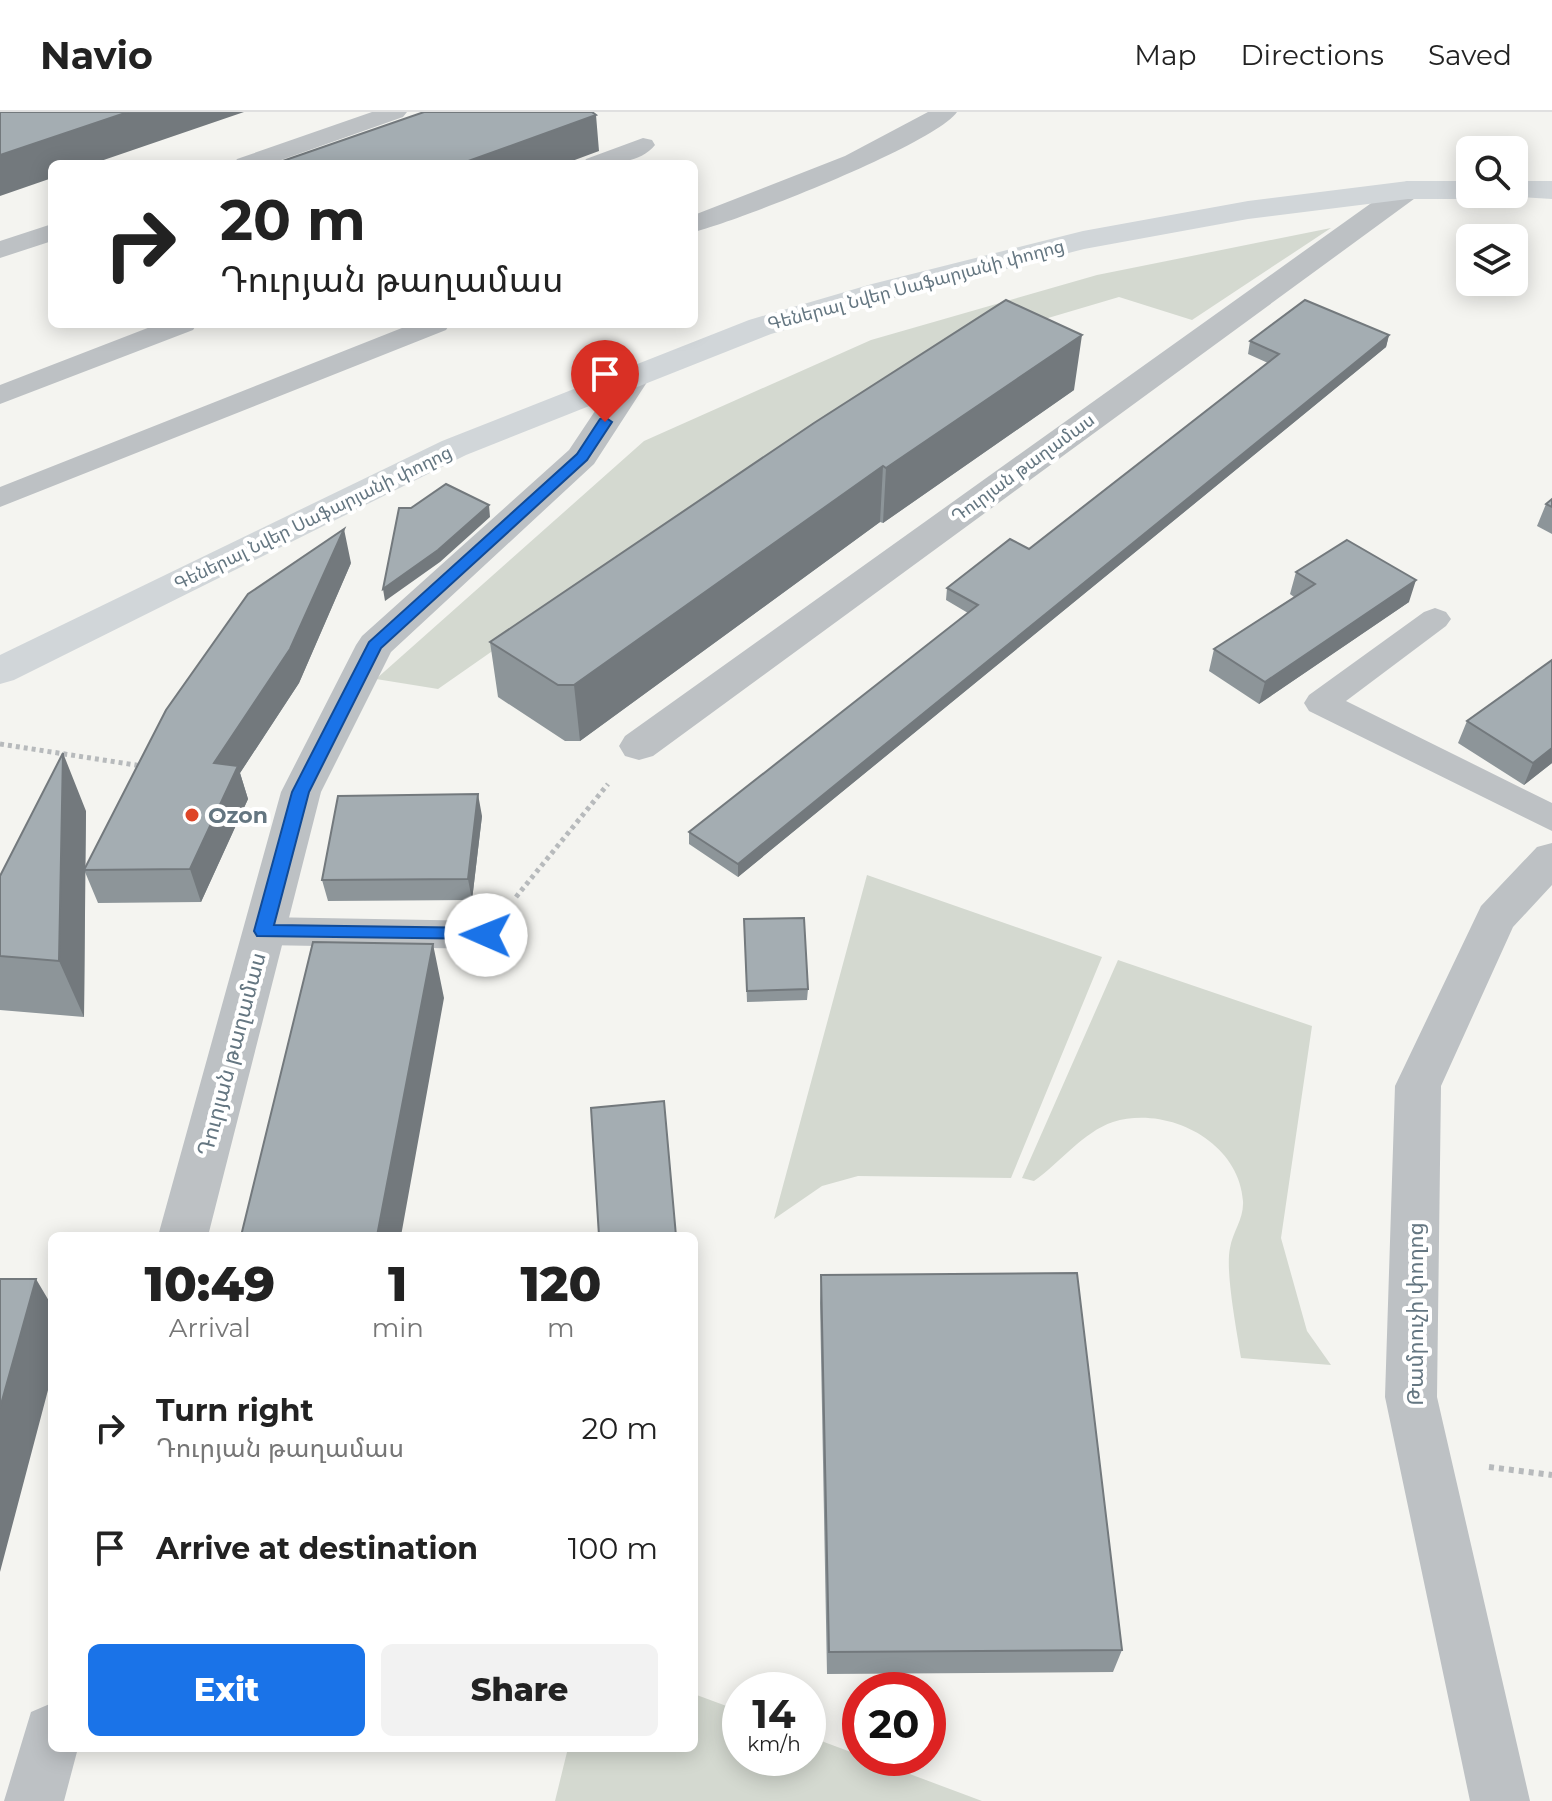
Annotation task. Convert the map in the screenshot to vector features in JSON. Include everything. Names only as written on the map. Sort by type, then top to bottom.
[{"type":"street","name":"Գեներալ Նվեր Սաֆարյանի փողոց","points":[[0,671],[454,448],[760,327],[883,291],[1083,240],[1248,210],[1408,190],[1456,190]]},
{"type":"street","name":"Դուրյան թաղամաս","points":[[639,746],[1408,190]]},
{"type":"street","points":[[1528,190],[1552,190]]},
{"type":"street","name":"Դուրյան թաղամաս","points":[[184,1232],[301,792],[375,645],[582,457],[635,376]]},
{"type":"street","name":"Թամրուչի փողոց","points":[[1500,1801],[1411,1397],[1418,1086],[1496,918],[1552,858]]},
{"type":"street","points":[[34,1801],[48,1748]]},
{"type":"lane","points":[[257,160],[395,112]]},
{"type":"lane","points":[[698,222],[842,167],[914,133],[945,112]]},
{"type":"lane","points":[[605,160],[643,145]]},
{"type":"lane","points":[[0,250],[48,233]]},
{"type":"lane","points":[[0,395],[173,328]]},
{"type":"lane","points":[[0,498],[426,328]]},
{"type":"lane","points":[[1435,619],[1321,703],[1552,818]]},
{"type":"lane","points":[[263,931],[486,935]]},
{"type":"path","points":[[0,744],[150,768]]},
{"type":"path","points":[[486,935],[639,746]]},
{"type":"shaded area","points":[[1331,228],[1192,320],[1119,297],[957,345],[754,469],[438,689],[376,679],[644,441],[871,340],[1097,275]]},
{"type":"shaded area","points":[[867,875],[1102,957],[1011,1178],[858,1176],[822,1186],[774,1219]]},
{"type":"shaded area","points":[[1118,960],[1312,1026],[1281,1238],[1307,1331],[1331,1365],[1241,1358],[1229,1258],[1243,1201],[1229,1161],[1197,1133],[1156,1119],[1134,1118],[1113,1122],[1082,1140],[1034,1181],[1022,1178]]},
{"type":"shaded area","points":[[698,1695],[722,1704],[722,1776],[826,1776],[826,1743],[842,1749],[842,1776],[915,1776],[982,1801],[555,1801],[567,1752],[698,1752]]},
{"type":"building","points":[[0,112],[128,112],[0,155]]},
{"type":"building","points":[[424,112],[592,112],[596,115],[471,160],[286,160]]},
{"type":"building","points":[[1006,300],[1082,335],[886,468],[883,466],[574,685],[558,685],[490,642],[814,423]]},
{"type":"building","points":[[1305,300],[1389,335],[738,864],[689,832],[978,605],[947,588],[1010,539],[1029,549],[1279,354],[1250,341]]},
{"type":"building","points":[[446,484],[489,505],[438,550],[383,589],[399,508],[411,508]]},
{"type":"building","points":[[344,529],[290,649],[214,763],[238,766],[190,869],[84,870],[166,710],[248,594]]},
{"type":"building","points":[[1347,540],[1416,580],[1265,682],[1214,649],[1315,584],[1296,572]]},
{"type":"building","points":[[1552,660],[1552,748],[1533,763],[1467,721]]},
{"type":"building","points":[[63,753],[59,961],[0,956],[0,876]]},
{"type":"building","points":[[478,794],[468,879],[322,880],[338,796]]},
{"type":"building","points":[[804,918],[808,989],[747,991],[744,919]]},
{"type":"building","points":[[313,942],[433,944],[378,1232],[242,1232]]},
{"type":"building","points":[[664,1101],[676,1232],[599,1232],[591,1108]]},
{"type":"building","points":[[1077,1273],[1122,1650],[829,1652],[821,1275]]},
{"type":"building","points":[[0,1279],[36,1279],[0,1408]]},
{"type":"place","name":"Ozon","points":[[192,815]]},
{"type":"route","points":[[486,935],[263,931],[301,792],[375,645],[582,457],[605,422]]}]
